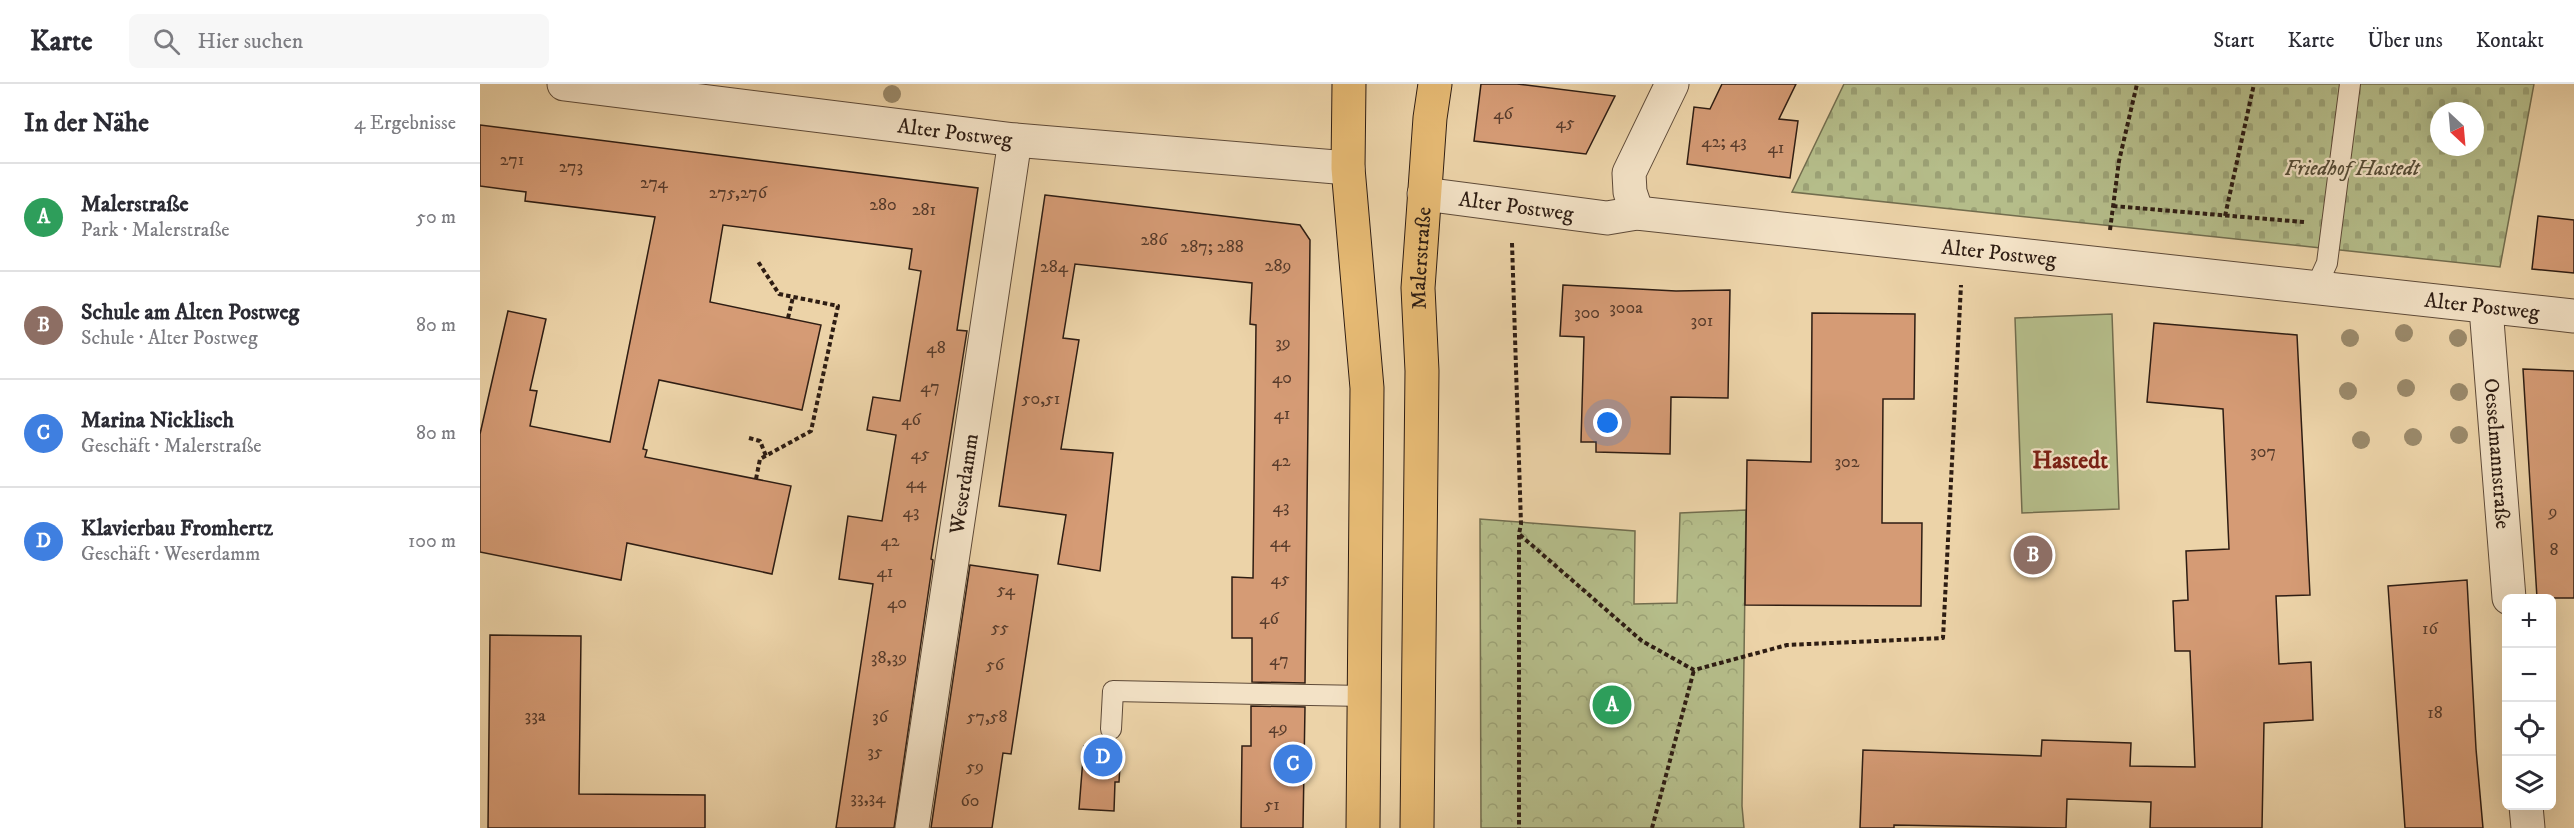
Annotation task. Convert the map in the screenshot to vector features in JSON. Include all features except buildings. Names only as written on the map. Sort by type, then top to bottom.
[{"type":"main road","points":[[1349,84],[1348,168],[1366,388],[1363,828]]},
{"type":"main road","name":"Malerstraße","points":[[1416,828],[1422,371],[1418,288],[1424,194],[1435,84]]},
{"type":"street","name":"Alter Postweg","points":[[564,84],[1015,140],[1348,168]]},
{"type":"street","points":[[1637,213],[1630,192],[1629,173],[1671,84]]},
{"type":"street","name":"Weserdamm","points":[[912,828],[1015,140]]},
{"type":"street","name":"Alter Postweg","points":[[1424,194],[1607,218],[1637,213],[2574,316]]},
{"type":"street","name":"Oesselmannstraße","points":[[2486,308],[2509,594]]},
{"type":"street","points":[[2526,810],[2528,828]]},
{"type":"lane","points":[[2316,287],[2327,263],[2350,84]]},
{"type":"lane","points":[[1111,729],[1113,691],[1365,696]]},
{"type":"path","points":[[2105,264],[2119,161],[2137,84]]},
{"type":"path","points":[[2225,216],[2254,84]]},
{"type":"path","points":[[1512,206],[1521,524],[1519,534],[1520,828]]},
{"type":"path","points":[[2113,206],[2331,225]]},
{"type":"path","points":[[1519,534],[1642,641],[1694,670],[1787,645],[1943,638],[1963,248]]},
{"type":"path","points":[[756,479],[760,459],[811,431],[838,306],[779,294],[757,260]]},
{"type":"path","points":[[788,318],[794,297]]},
{"type":"path","points":[[749,438],[760,441],[766,456]]},
{"type":"path","points":[[1652,828],[1694,670]]},
{"type":"green space","name":"Friedhof Hastedt","points":[[1844,84],[2534,84],[2500,267],[1792,192]]},
{"type":"green space","points":[[2112,314],[2119,509],[2022,513],[2015,318]]},
{"type":"green space","points":[[1746,510],[1742,806],[1744,828],[1481,828],[1480,519],[1635,531],[1634,604],[1677,603],[1680,513]]},
{"type":"place","name":"Schule am Alten Postweg","points":[[2033,555]]},
{"type":"place","name":"Malerstraße","points":[[1612,705]]},
{"type":"place","name":"Klavierbau Fromhertz","points":[[1103,757]]},
{"type":"place","name":"Marina Nicklisch","points":[[1293,764]]},
{"type":"district","name":"Hastedt","points":[[2070,460]]}]
